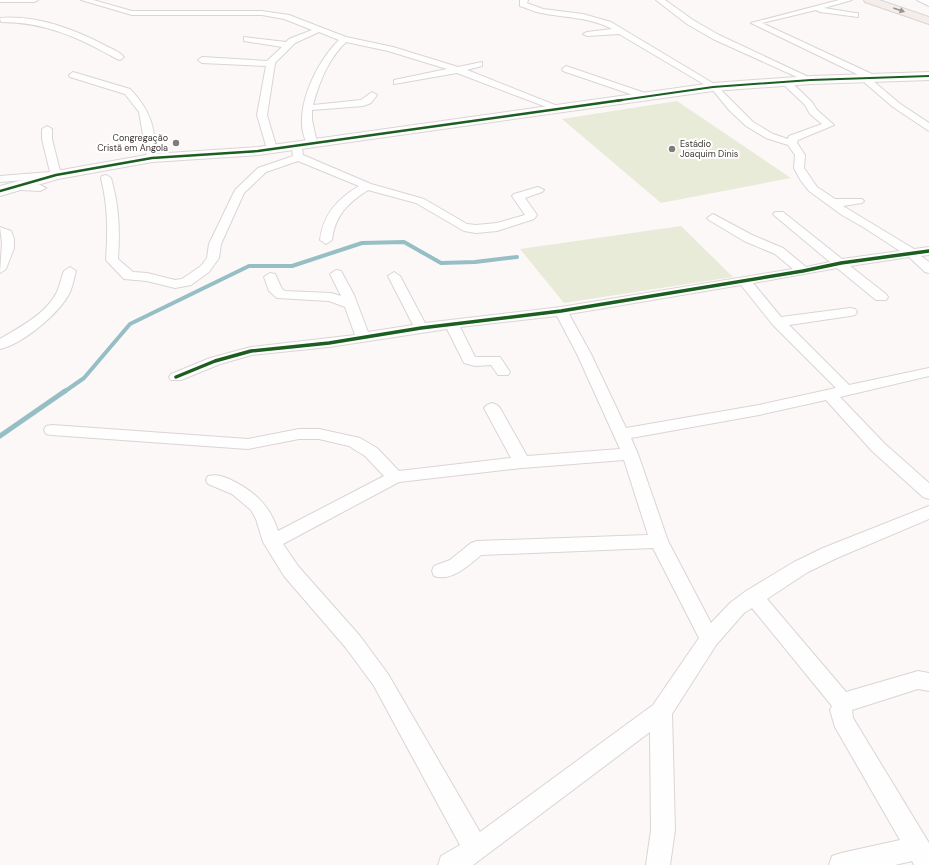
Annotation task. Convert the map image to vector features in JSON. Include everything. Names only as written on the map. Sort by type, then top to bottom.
[{"type":"main road","points":[[869,0],[929,21]]},
{"type":"main road","points":[[911,3],[929,11]]},
{"type":"street","points":[[0,0],[34,0]]},
{"type":"street","points":[[85,0],[132,12],[267,13],[286,18],[344,39],[390,49],[458,70],[560,109]]},
{"type":"street","points":[[524,0],[522,4],[534,9],[583,16],[598,20],[621,31],[715,88],[734,110],[765,135],[778,141],[792,143],[800,155],[799,168],[806,181],[831,203],[867,224],[911,253],[929,268]]},
{"type":"street","points":[[660,0],[704,30],[811,80]]},
{"type":"street","points":[[848,0],[810,8],[755,24],[870,79],[896,104],[929,128]]},
{"type":"street","points":[[922,0],[929,3]]},
{"type":"street","points":[[810,8],[855,15]]},
{"type":"street","points":[[0,20],[16,20],[57,27],[89,40],[120,57]]},
{"type":"street","points":[[272,149],[262,115],[270,64],[287,46],[299,38],[318,30]]},
{"type":"street","points":[[587,34],[621,31]]},
{"type":"street","points":[[247,39],[287,46]]},
{"type":"street","points":[[312,143],[307,122],[307,108],[331,52],[344,39]]},
{"type":"street","points":[[202,60],[270,64]]},
{"type":"street","points":[[397,82],[458,70],[479,64]]},
{"type":"street","points":[[566,68],[645,96]]},
{"type":"street","points":[[73,74],[99,84],[127,91],[130,94],[144,112],[151,144],[150,163]]},
{"type":"street","points":[[150,163],[298,153],[715,88],[929,76]]},
{"type":"street","points":[[3,190],[40,188],[150,163],[272,149],[645,96],[715,88],[811,80],[929,79]]},
{"type":"street","points":[[788,84],[809,104],[813,112],[829,125],[795,136],[792,143]]},
{"type":"street","points":[[307,108],[363,103],[368,101],[372,95]]},
{"type":"street","points":[[47,129],[47,139],[56,175]]},
{"type":"street","points":[[102,173],[112,202],[114,225],[112,260],[129,276],[143,276],[180,284],[205,269],[213,258],[217,238],[239,192],[262,170],[294,160],[298,153]]},
{"type":"street","points":[[298,153],[367,186],[420,201],[464,227],[476,229],[497,227],[530,217],[531,215],[518,196],[538,190]]},
{"type":"street","points":[[0,179],[102,173]]},
{"type":"street","points":[[3,190],[56,175]]},
{"type":"street","points":[[326,240],[331,216],[347,198],[367,186]]},
{"type":"street","points":[[831,203],[858,201]]},
{"type":"street","points":[[779,214],[881,297]]},
{"type":"street","points":[[713,218],[748,238],[779,251],[803,271]]},
{"type":"street","points":[[0,231],[7,234],[8,240],[7,254],[0,269]]},
{"type":"street","points":[[176,377],[232,355],[561,310],[803,271],[841,263],[929,251]]},
{"type":"street","points":[[0,345],[33,324],[52,306],[62,293],[70,271]]},
{"type":"street","points":[[336,274],[350,304],[363,338]]},
{"type":"street","points":[[394,276],[421,328]]},
{"type":"street","points":[[270,278],[276,291],[282,295],[331,297],[350,304]]},
{"type":"street","points":[[744,280],[778,322],[810,356],[846,390]]},
{"type":"street","points":[[561,310],[584,354],[630,454],[659,542],[710,639]]},
{"type":"street","points":[[778,322],[850,312]]},
{"type":"street","points":[[452,325],[469,360],[476,362],[495,360],[503,372]]},
{"type":"street","points":[[621,434],[750,413],[929,372]]},
{"type":"street","points":[[830,395],[878,448],[929,493]]},
{"type":"street","points":[[492,408],[522,462]]},
{"type":"street","points":[[52,430],[248,444],[299,434],[319,434],[354,442],[371,452],[395,477]]},
{"type":"street","points":[[272,542],[395,477],[522,462],[630,454]]},
{"type":"street","points":[[214,480],[238,490],[257,506],[267,524],[272,542],[291,570],[353,642],[381,680],[476,849]]},
{"type":"street","points":[[450,865],[476,849],[660,712],[710,639],[737,608],[753,596],[801,567],[830,553],[929,512]]},
{"type":"street","points":[[441,571],[457,564],[477,548],[659,542]]},
{"type":"street","points":[[753,596],[843,704]]},
{"type":"street","points":[[841,865],[922,856],[843,720],[841,710],[843,704],[850,700],[918,680],[929,682]]},
{"type":"street","points":[[658,865],[663,830],[660,712]]},
{"type":"green space","name":"Estádio Joaquim Dinis","points":[[677,101],[791,178],[661,203],[562,119]]},
{"type":"green space","points":[[681,226],[733,277],[564,303],[520,249]]},
{"type":"waterway","points":[[64,392],[84,378],[130,324],[249,266],[292,266],[362,243],[404,242],[441,263],[475,262],[517,257]]},
{"type":"waterway","points":[[0,436],[65,391]]},
{"type":"cycle path","points":[[0,191],[56,175],[152,158],[258,151],[713,87],[811,80],[929,76]]},
{"type":"cycle path","points":[[176,377],[215,361],[251,351],[329,343],[421,328],[561,311],[803,271],[841,263],[929,251]]},
{"type":"place","name":"Congregação Cristã em Angola","points":[[176,143]]},
{"type":"place","name":"Estádio Joaquim Dinis","points":[[672,149]]}]
